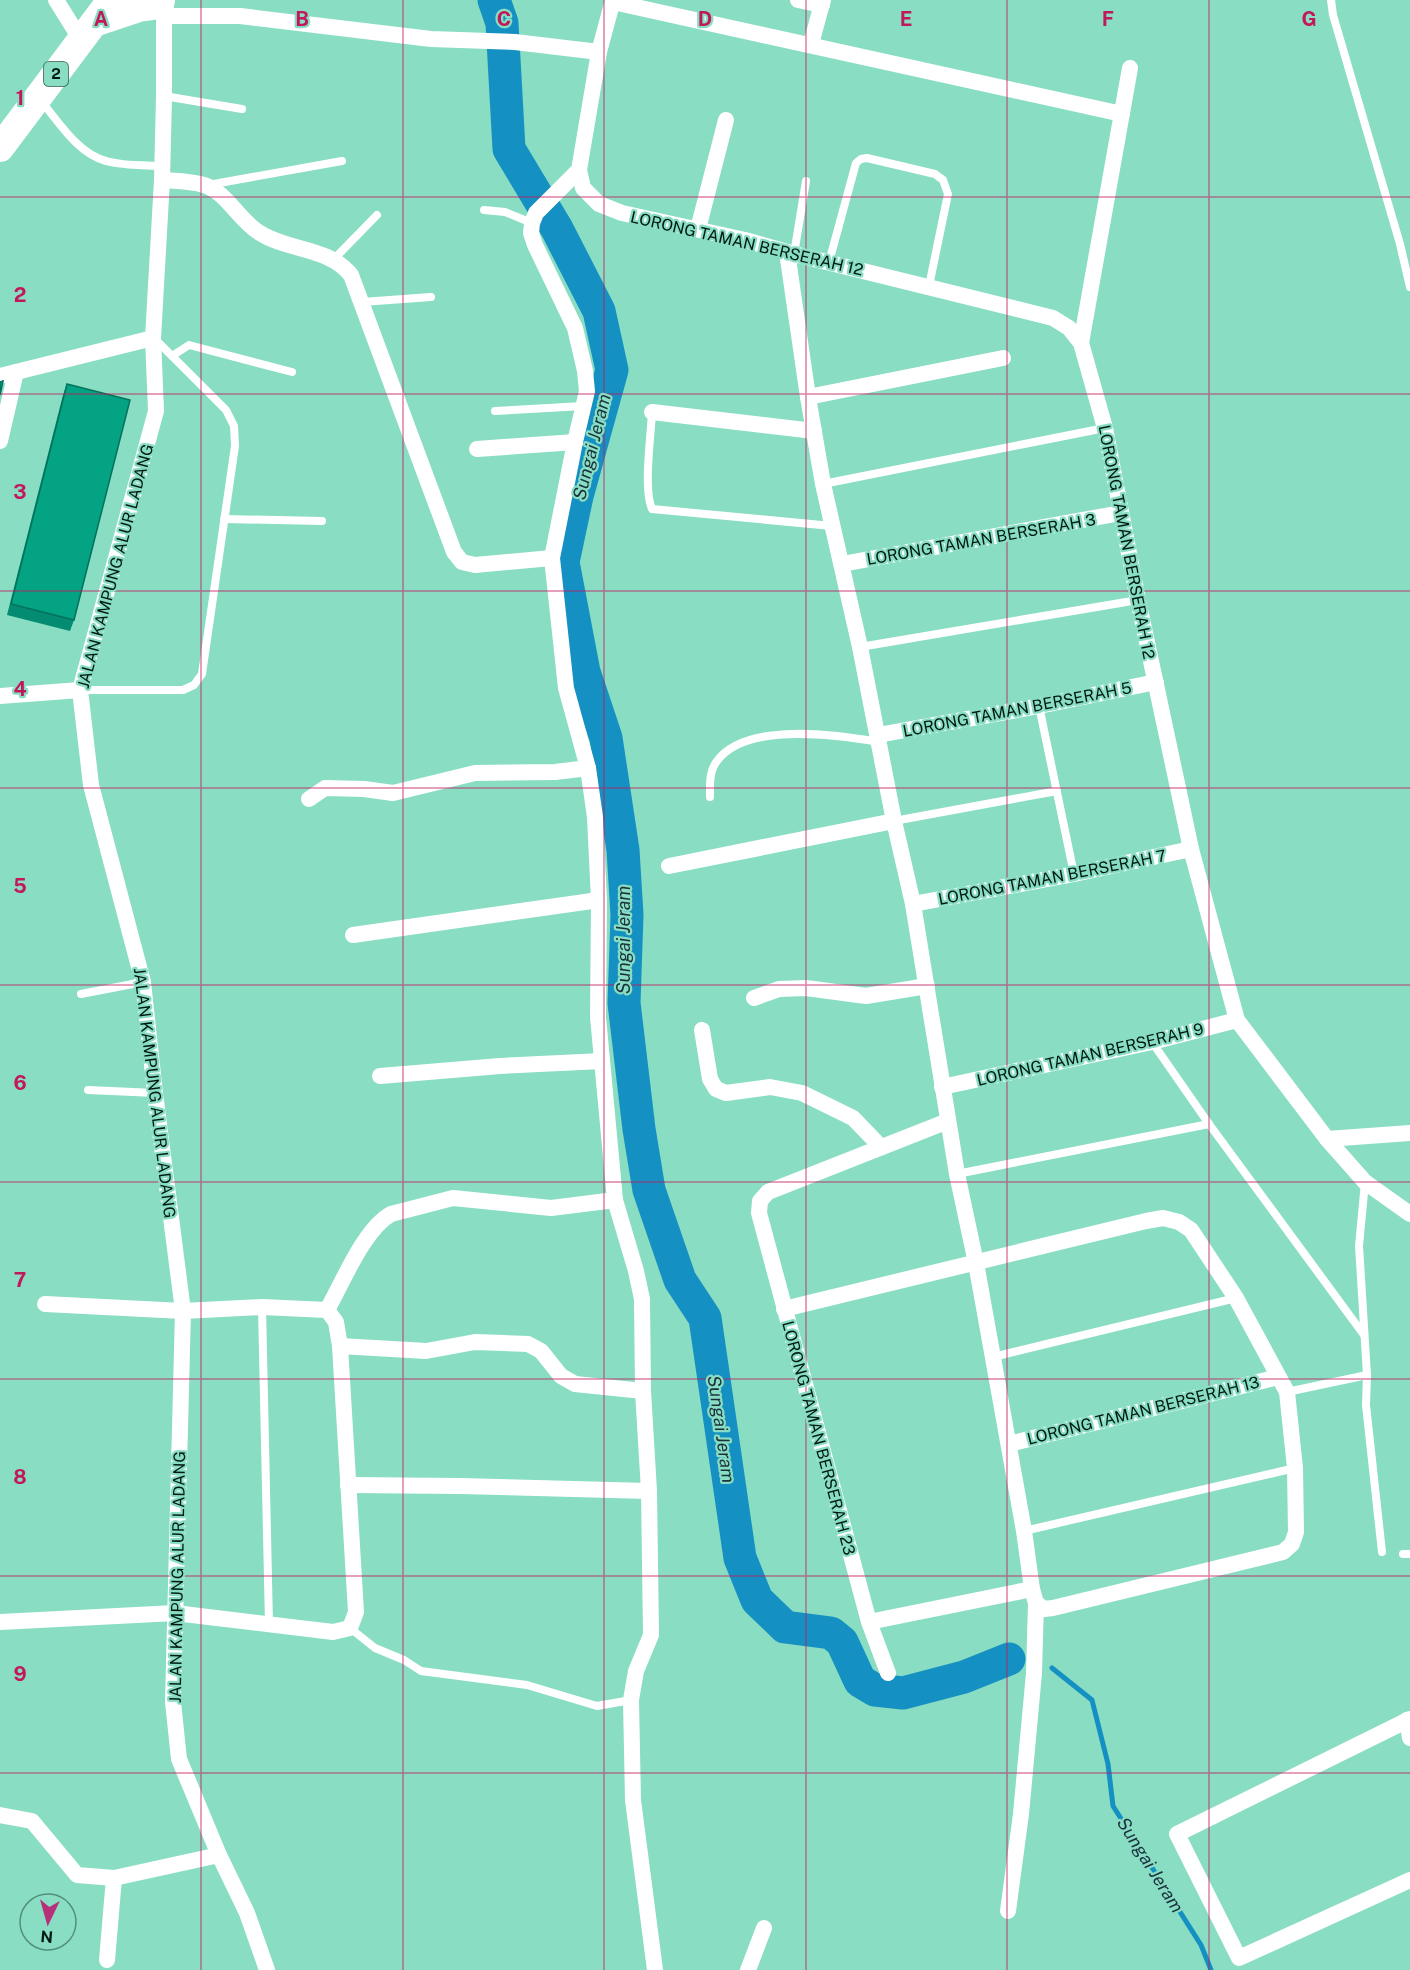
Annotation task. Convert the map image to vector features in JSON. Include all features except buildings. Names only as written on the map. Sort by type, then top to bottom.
[{"type":"highway","name":"2","points":[[0,148],[111,0]]},
{"type":"highway","points":[[87,32],[139,8],[161,5]]},
{"type":"street","points":[[56,0],[87,32]]},
{"type":"street","points":[[798,0],[823,3],[811,44]]},
{"type":"street","points":[[655,1970],[633,1800],[632,1700],[636,1671],[651,1635],[649,1491],[642,1391],[642,1299],[615,1200],[598,1017],[599,900],[595,817],[588,768],[566,688],[552,558],[587,391],[575,328],[531,233],[534,218],[579,170],[599,52],[613,1],[1122,114]]},
{"type":"street","points":[[161,5],[431,39],[515,42],[599,52]]},
{"type":"street","name":"JALAN KAMPUNG ALUR LADANG","points":[[161,5],[164,96],[153,338],[156,411],[80,690],[91,785],[143,981],[183,1311],[173,1702],[179,1759],[219,1856],[247,1913],[267,1970]]},
{"type":"street","points":[[1081,343],[1130,68]]},
{"type":"street","points":[[698,230],[726,120]]},
{"type":"street","name":"LORONG TAMAN BERSERAH 12","points":[[579,170],[583,188],[599,204],[622,213],[745,240],[1053,318],[1069,328],[1081,343],[1105,428],[1138,600],[1191,849],[1238,1020],[1327,1139],[1365,1182],[1410,1214]]},
{"type":"street","points":[[162,173],[205,185],[217,193],[257,232],[273,240],[334,259],[345,267],[351,275],[362,302],[454,552],[462,562],[475,565],[552,558]]},
{"type":"street","points":[[791,253],[808,397],[823,484],[860,647],[894,821],[913,903],[957,1174],[976,1263],[1034,1596],[1035,1665],[1022,1814],[1008,1911]]},
{"type":"street","points":[[0,441],[8,374],[153,338]]},
{"type":"street","points":[[808,397],[1004,358]]},
{"type":"street","points":[[652,412],[814,431]]},
{"type":"street","points":[[477,449],[575,442]]},
{"type":"street","name":"LORONG TAMAN BERSERAH 3","points":[[842,564],[1121,513]]},
{"type":"street","name":"LORONG TAMAN BERSERAH 5","points":[[879,738],[1156,682]]},
{"type":"street","points":[[0,696],[80,690]]},
{"type":"street","points":[[309,799],[326,788],[364,789],[393,793],[475,773],[555,772],[588,768]]},
{"type":"street","points":[[669,866],[894,821]]},
{"type":"street","name":"LORONG TAMAN BERSERAH 7","points":[[913,903],[1074,874],[1191,849]]},
{"type":"street","points":[[353,935],[599,900]]},
{"type":"street","points":[[754,998],[779,989],[806,988],[866,996],[927,986]]},
{"type":"street","name":"LORONG TAMAN BERSERAH 9","points":[[942,1088],[1152,1042],[1238,1020]]},
{"type":"street","points":[[702,1030],[710,1079],[716,1089],[726,1093],[770,1087],[802,1094],[853,1118],[881,1147],[948,1121]]},
{"type":"street","points":[[380,1076],[500,1066],[602,1061]]},
{"type":"street","points":[[1327,1139],[1410,1133]]},
{"type":"street","name":"LORONG TAMAN BERSERAH 23","points":[[881,1147],[768,1192],[760,1201],[759,1213],[869,1622],[888,1672]]},
{"type":"street","points":[[327,1310],[369,1233],[382,1219],[391,1214],[453,1198],[551,1208],[615,1200]]},
{"type":"street","points":[[784,1309],[1146,1221],[1163,1218],[1179,1222],[1191,1230],[1236,1298],[1287,1392],[1294,1468],[1296,1532],[1292,1544],[1283,1552],[1053,1608],[1044,1609],[1034,1596]]},
{"type":"street","points":[[45,1304],[183,1311],[262,1307],[327,1310]]},
{"type":"street","points":[[0,1622],[175,1613],[333,1632],[350,1628],[356,1612],[340,1346],[336,1322],[327,1310]]},
{"type":"street","points":[[340,1346],[426,1351],[475,1342],[528,1344],[541,1351],[561,1376],[575,1384],[642,1391]]},
{"type":"street","name":"LORONG TAMAN BERSERAH 13","points":[[1009,1444],[1278,1377]]},
{"type":"street","points":[[348,1485],[649,1491]]},
{"type":"street","points":[[869,1622],[1034,1596]]},
{"type":"street","points":[[1410,1738],[1408,1720],[1177,1833],[1241,1964],[1410,1880]]},
{"type":"street","points":[[0,1815],[32,1821],[77,1875],[114,1878],[219,1856]]},
{"type":"street","points":[[107,1960],[114,1878]]},
{"type":"street","points":[[748,1970],[764,1928]]},
{"type":"lane","points":[[1331,0],[1333,15],[1400,244],[1410,287]]},
{"type":"lane","points":[[164,96],[242,109]]},
{"type":"lane","points":[[38,97],[88,153],[104,161],[162,173]]},
{"type":"lane","points":[[829,262],[856,163],[867,158],[935,174],[943,180],[948,194],[929,286]]},
{"type":"lane","points":[[205,185],[342,161]]},
{"type":"lane","points":[[791,253],[806,181]]},
{"type":"lane","points":[[484,210],[534,218]]},
{"type":"lane","points":[[334,259],[376,214]]},
{"type":"lane","points":[[1400,244],[1410,242]]},
{"type":"lane","points":[[362,302],[431,297]]},
{"type":"lane","points":[[80,690],[183,690],[194,685],[202,674],[235,446],[234,426],[226,410],[153,338]]},
{"type":"lane","points":[[172,356],[189,345],[292,372]]},
{"type":"lane","points":[[495,411],[584,406]]},
{"type":"lane","points":[[652,412],[648,501],[652,509],[832,526]]},
{"type":"lane","points":[[823,484],[1105,428]]},
{"type":"lane","points":[[224,519],[322,521]]},
{"type":"lane","points":[[860,647],[1138,600]]},
{"type":"lane","points":[[1039,706],[1074,874]]},
{"type":"lane","points":[[710,797],[713,768],[718,759],[739,744],[784,734],[833,734],[879,738]]},
{"type":"lane","points":[[894,821],[1057,791]]},
{"type":"lane","points":[[81,994],[143,981]]},
{"type":"lane","points":[[1152,1042],[1209,1124],[1365,1336]]},
{"type":"lane","points":[[88,1090],[155,1093]]},
{"type":"lane","points":[[957,1174],[1209,1124]]},
{"type":"lane","points":[[1365,1182],[1359,1246],[1367,1375],[1365,1405],[1382,1552]]},
{"type":"lane","points":[[993,1357],[1236,1298]]},
{"type":"lane","points":[[262,1307],[269,1625]]},
{"type":"lane","points":[[1287,1392],[1367,1375]]},
{"type":"lane","points":[[1024,1531],[1294,1468]]},
{"type":"lane","points":[[350,1628],[375,1648],[404,1660],[421,1671],[527,1685],[597,1706],[632,1700]]},
{"type":"waterway","name":"Sungai Jeram","points":[[494,0],[502,23],[509,149],[557,229],[599,311],[612,370],[577,496],[563,562],[584,672],[606,738],[623,850],[627,915],[624,1003],[639,1129],[649,1190],[680,1280],[705,1318],[740,1558],[757,1600],[785,1627],[831,1633],[842,1642],[860,1681],[875,1690],[903,1693],[964,1677],[1009,1659]]},
{"type":"waterway","name":"Sungai Jeram","points":[[1052,1668],[1092,1700],[1108,1764],[1113,1806],[1201,1945],[1211,1970]]}]
